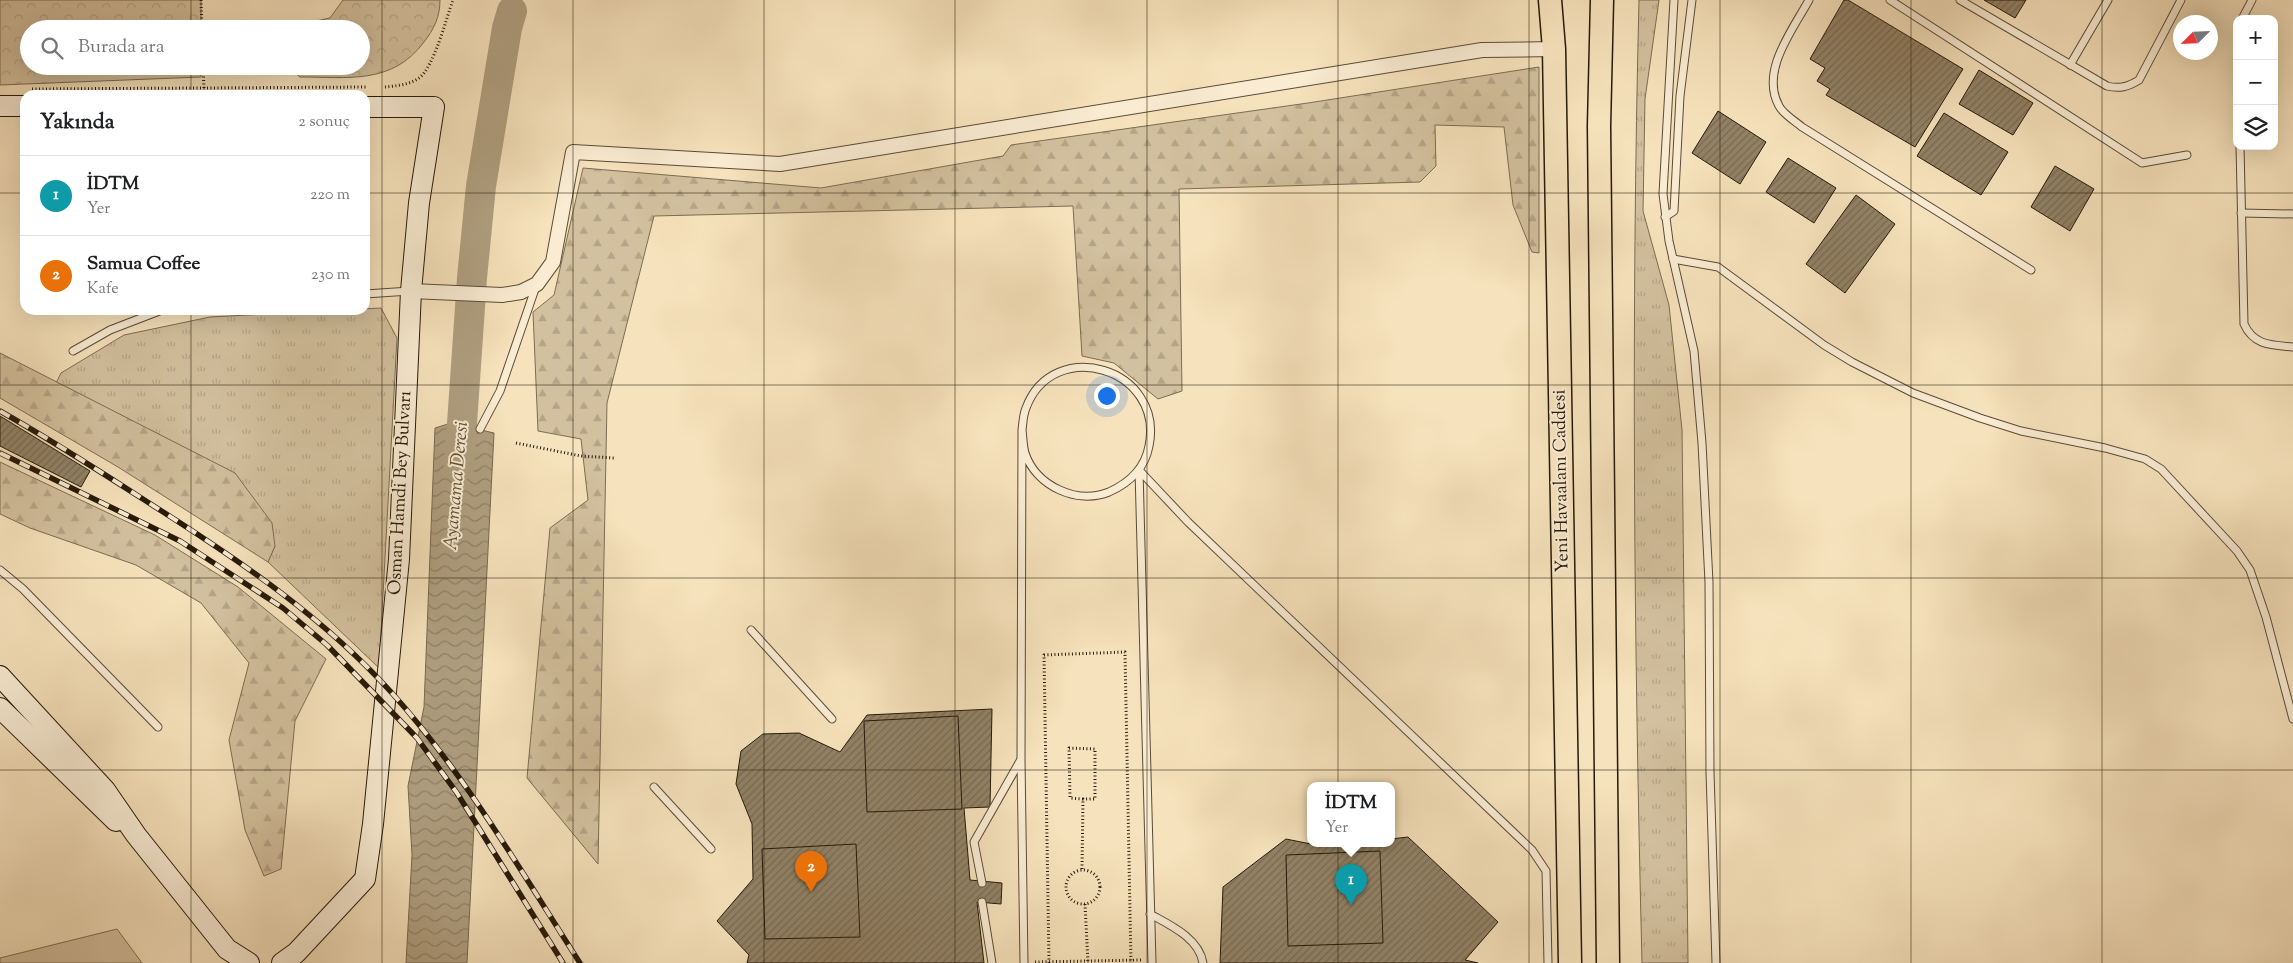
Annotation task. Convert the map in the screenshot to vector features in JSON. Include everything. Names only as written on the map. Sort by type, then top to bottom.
[{"type":"main road","name":"Yeni Havaalanı Caddesi","points":[[1550,0],[1554,49],[1570,963]]},
{"type":"main road","points":[[1602,0],[1599,126],[1608,963]]},
{"type":"main road","points":[[1599,126],[1617,0]]},
{"type":"street","points":[[419,292],[502,295],[520,292],[536,284],[553,262],[573,152],[780,164],[1482,50],[1554,49]]},
{"type":"street","points":[[0,106],[20,99]]},
{"type":"street","name":"Osman Hamdi Bey Bulvarı","points":[[282,963],[296,953],[365,879],[374,824],[399,559],[419,292],[419,203],[434,107],[370,107]]},
{"type":"street","points":[[0,676],[105,790],[136,835],[227,949],[249,963]]},
{"type":"street","points":[[0,708],[115,820],[136,835]]},
{"type":"lane","points":[[1674,0],[1664,170],[1665,217],[1694,351],[1702,443],[1709,582],[1710,772],[1716,963]]},
{"type":"lane","points":[[1665,217],[1674,211],[1680,96],[1692,0]]},
{"type":"lane","points":[[1809,0],[1779,53],[1771,85],[1780,108],[1802,127],[2031,270]]},
{"type":"lane","points":[[1890,0],[2142,163],[2187,155]]},
{"type":"lane","points":[[1960,0],[2106,86],[2121,88],[2139,80],[2181,0]]},
{"type":"lane","points":[[2070,65],[2108,0]]},
{"type":"lane","points":[[2244,15],[2252,0]]},
{"type":"lane","points":[[2240,150],[2244,324],[2250,335],[2263,345],[2293,347]]},
{"type":"lane","points":[[2241,213],[2293,214]]},
{"type":"lane","points":[[1673,259],[1718,268],[1824,345],[1852,362],[1913,393],[2021,431],[2105,448],[2145,459],[2161,469],[2237,551],[2250,570],[2266,617],[2293,719]]},
{"type":"lane","points":[[480,429],[500,391],[536,284]]},
{"type":"lane","points":[[370,294],[419,292]]},
{"type":"lane","points":[[73,351],[110,330],[149,315]]},
{"type":"lane","points":[[1022,430],[1026,454],[1037,474],[1055,488],[1077,496],[1100,495],[1122,486],[1139,470],[1148,454],[1152,434],[1149,412],[1138,392],[1121,376],[1100,368],[1077,367],[1055,374],[1038,389],[1026,408],[1022,430],[1021,760],[1024,963]]},
{"type":"lane","points":[[1139,470],[1152,962]]},
{"type":"lane","points":[[1139,470],[1188,522],[1532,850],[1546,871],[1548,963]]},
{"type":"lane","points":[[0,570],[23,589],[158,727]]},
{"type":"lane","points":[[751,630],[832,718]]},
{"type":"lane","points":[[982,883],[974,842],[1021,760]]},
{"type":"lane","points":[[654,787],[711,849]]},
{"type":"lane","points":[[982,902],[992,963]]},
{"type":"lane","points":[[1150,914],[1183,932],[1202,957],[1203,963]]},
{"type":"path","points":[[201,0],[202,20]]},
{"type":"path","points":[[182,90],[385,87],[406,84],[419,78],[428,66],[453,0]]},
{"type":"path","points":[[204,75],[204,89]]},
{"type":"path","points":[[516,443],[581,456],[614,458]]},
{"type":"path","points":[[1049,962],[1044,655],[1124,652],[1131,961]]},
{"type":"path","points":[[1069,748],[1095,749],[1095,799],[1083,798],[1070,798],[1069,748]]},
{"type":"path","points":[[1082,870],[1083,798]]},
{"type":"path","points":[[1082,870],[1094,871],[1101,887],[1097,897],[1090,904],[1085,904],[1077,904],[1071,900],[1066,884],[1071,875],[1082,870]]},
{"type":"path","points":[[1085,904],[1088,962]]},
{"type":"path","points":[[1024,963],[1152,962]]},
{"type":"green space","points":[[0,0],[201,0],[201,20],[20,20],[20,75],[201,75],[201,77],[0,85]]},
{"type":"green space","points":[[343,0],[440,0],[438,17],[431,32],[411,56],[398,66],[368,76],[335,78],[300,77],[298,75],[370,75],[370,20],[321,20],[330,18]]},
{"type":"green space","points":[[1639,0],[1659,0],[1645,99],[1643,211],[1669,305],[1682,430],[1688,963],[1642,963],[1637,722],[1634,361]]},
{"type":"green space","points":[[1539,67],[1539,253],[1532,252],[1513,205],[1504,127],[1435,125],[1436,166],[1420,182],[1179,189],[1182,391],[1158,399],[1114,363],[1082,356],[1073,206],[654,216],[607,403],[598,864],[527,778],[550,528],[588,500],[581,439],[538,431],[533,312],[554,295],[583,168],[821,188],[1003,156],[1011,145],[1308,103]]},
{"type":"green space","points":[[381,308],[397,338],[379,668],[268,562],[275,546],[56,383],[61,373],[124,335],[210,317],[248,315],[370,315],[370,309]]},
{"type":"green space","points":[[0,353],[235,473],[272,523],[275,546],[268,562],[118,467],[0,398]]},
{"type":"green space","points":[[0,462],[155,535],[238,587],[326,659],[295,721],[281,869],[264,876],[245,830],[229,740],[249,663],[201,603],[136,565],[30,528],[0,514]]},
{"type":"green space","points":[[117,929],[142,963],[0,963],[0,958]]},
{"type":"water","points":[[451,423],[494,433],[467,963],[406,963],[412,855],[408,786],[424,707],[435,428]]},
{"type":"building","points":[[1844,0],[1848,0],[1963,69],[1915,147],[1826,95],[1830,89],[1817,81],[1825,68],[1810,59]]},
{"type":"building","points":[[1984,0],[2026,0],[2015,18]]},
{"type":"building","points":[[1979,70],[2033,103],[2013,135],[1959,104]]},
{"type":"building","points":[[1718,111],[1766,142],[1740,184],[1692,153]]},
{"type":"building","points":[[1944,113],[2008,152],[1981,195],[1917,156]]},
{"type":"building","points":[[1788,158],[1836,188],[1814,223],[1766,192]]},
{"type":"building","points":[[2055,166],[2094,189],[2070,231],[2031,207]]},
{"type":"building","points":[[1856,195],[1895,224],[1845,293],[1806,264]]},
{"type":"building","points":[[0,416],[90,471],[81,487],[0,446]]},
{"type":"building","points":[[992,709],[990,807],[964,808],[970,880],[1002,883],[1001,904],[977,902],[984,963],[747,963],[749,955],[717,921],[753,879],[752,824],[736,784],[741,751],[763,734],[799,733],[840,752],[867,715]]},
{"type":"building","points":[[958,716],[962,809],[867,812],[864,721]]},
{"type":"building","points":[[1408,837],[1498,922],[1465,960],[1478,963],[1220,963],[1223,887],[1286,839],[1307,843],[1307,847],[1395,847],[1395,839]]},
{"type":"building","points":[[856,844],[860,937],[765,939],[762,849]]},
{"type":"building","points":[[1380,851],[1383,943],[1288,946],[1286,855]]},
{"type":"waterway","name":"Ayamama Deresi","points":[[459,467],[472,278],[481,186],[507,28],[512,11]]},
{"type":"railway","points":[[0,411],[101,472],[252,571],[310,616],[365,665],[418,723],[468,789],[580,963]]},
{"type":"railway","points":[[0,453],[180,541],[283,608],[327,645],[417,738],[457,793],[563,963]]},
{"type":"place","name":"Samua Coffee","points":[[811,892]]},
{"type":"place","name":"İDTM","points":[[1351,905]]}]
